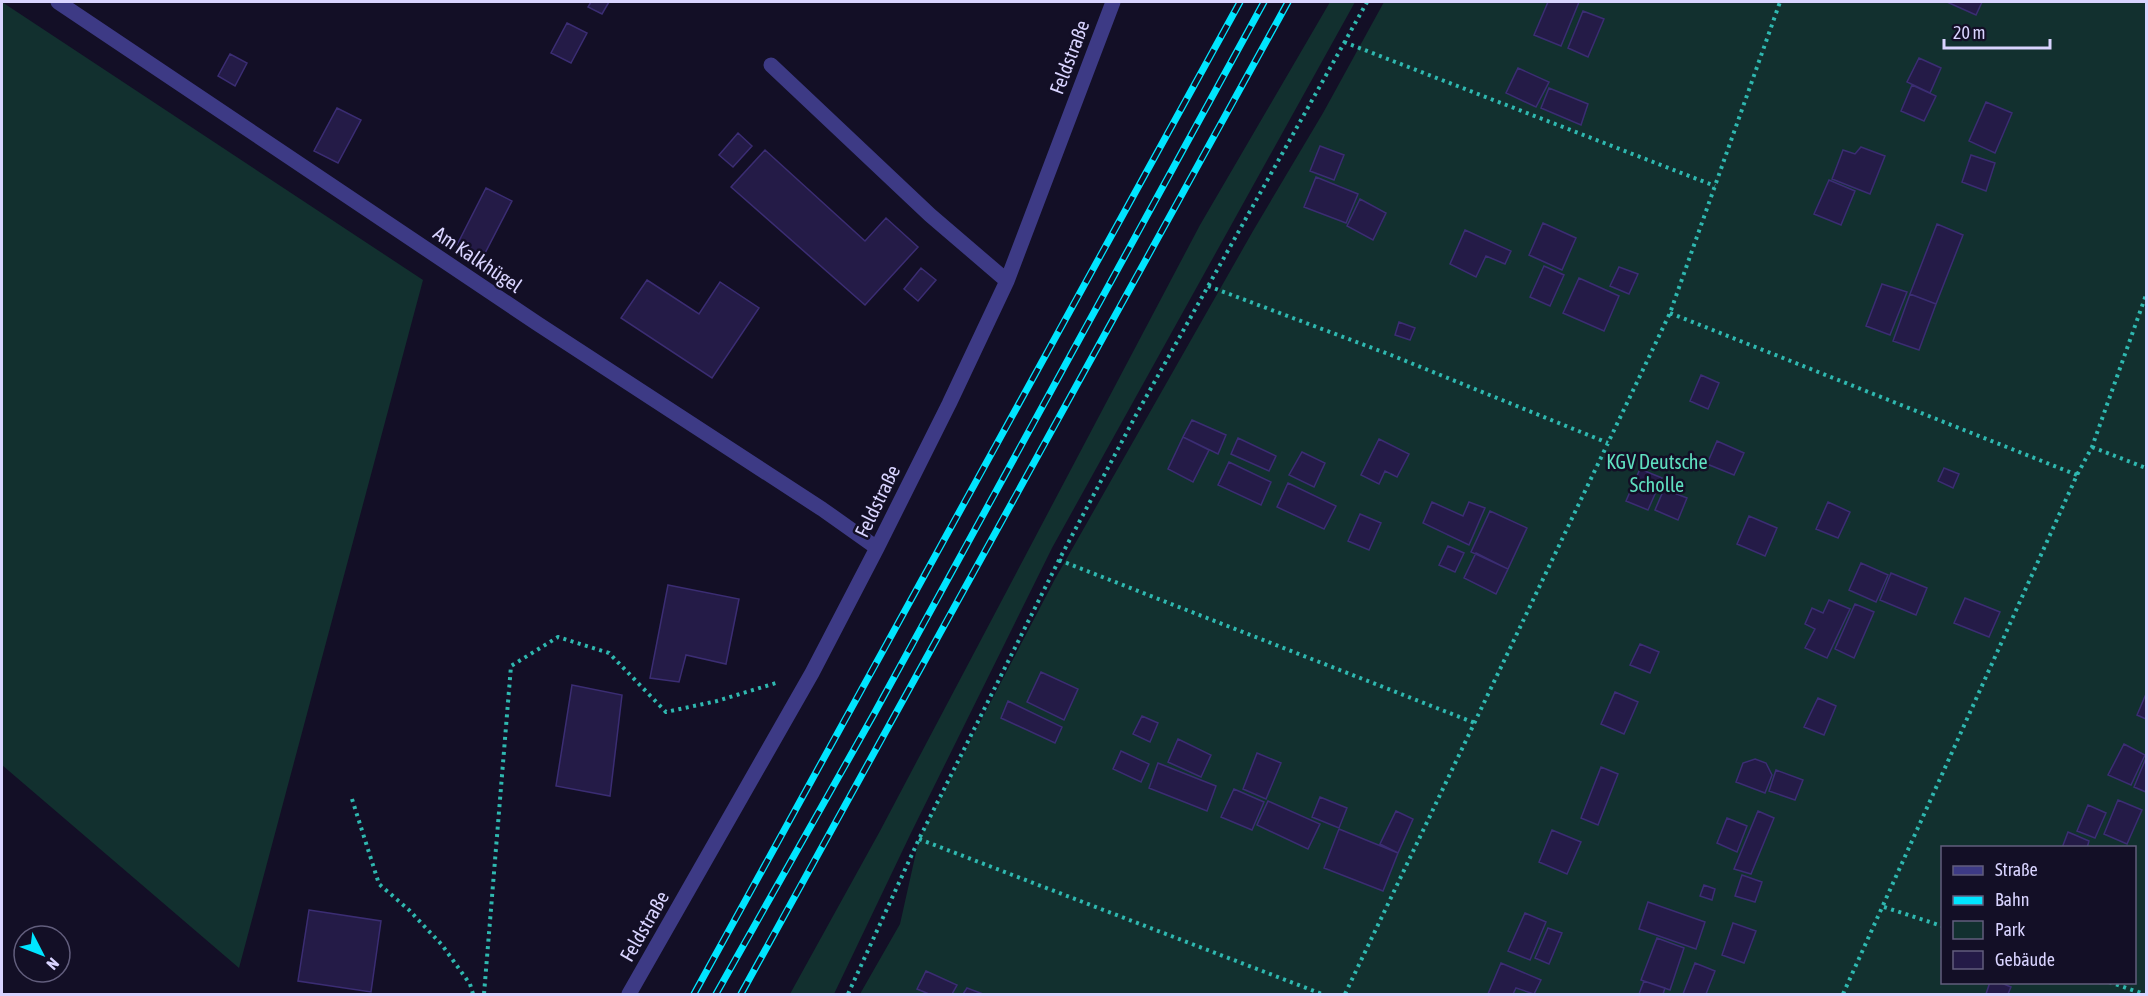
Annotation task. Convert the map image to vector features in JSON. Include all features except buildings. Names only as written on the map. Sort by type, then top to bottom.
[{"type":"street","name":"Am Kalkhügel","points":[[58,2],[538,324],[822,509],[877,548]]},
{"type":"street","name":"Feldstraße","points":[[629,994],[812,673],[877,548],[1007,281],[1113,2]]},
{"type":"street","points":[[771,65],[930,215],[1007,281]]},
{"type":"path","points":[[848,994],[919,839],[1059,560],[1136,415],[1367,2]]},
{"type":"path","points":[[1345,994],[1670,313],[1780,2]]},
{"type":"path","points":[[1344,42],[1715,186]]},
{"type":"path","points":[[1208,286],[1391,355],[1608,443]]},
{"type":"path","points":[[1843,994],[2077,475],[2092,447],[2146,295]]},
{"type":"path","points":[[1670,313],[2077,475]]},
{"type":"path","points":[[2092,447],[2146,468]]},
{"type":"path","points":[[1059,560],[1475,723]]},
{"type":"path","points":[[484,994],[511,666],[558,637],[609,653],[666,712],[717,701],[812,673]]},
{"type":"path","points":[[352,799],[379,884],[409,909],[442,945],[470,984],[472,994]]},
{"type":"path","points":[[919,839],[1322,994]]},
{"type":"path","points":[[1884,907],[1941,926]]},
{"type":"path","points":[[2115,984],[2144,994]]},
{"type":"green space","points":[[2,2],[423,280],[239,968],[2,765]]},
{"type":"green space","points":[[1330,2],[1355,2],[1052,548],[834,994],[790,994],[880,831],[1200,225]]},
{"type":"green space","name":"KGV Deutsche Scholle","points":[[1384,2],[2146,2],[2146,994],[860,994],[900,924],[919,839],[1055,579],[1253,231],[1323,113]]},
{"type":"railway","points":[[694,994],[1240,2]]},
{"type":"railway","points":[[716,994],[874,714],[1264,2]]},
{"type":"railway","points":[[741,994],[1288,2]]}]
